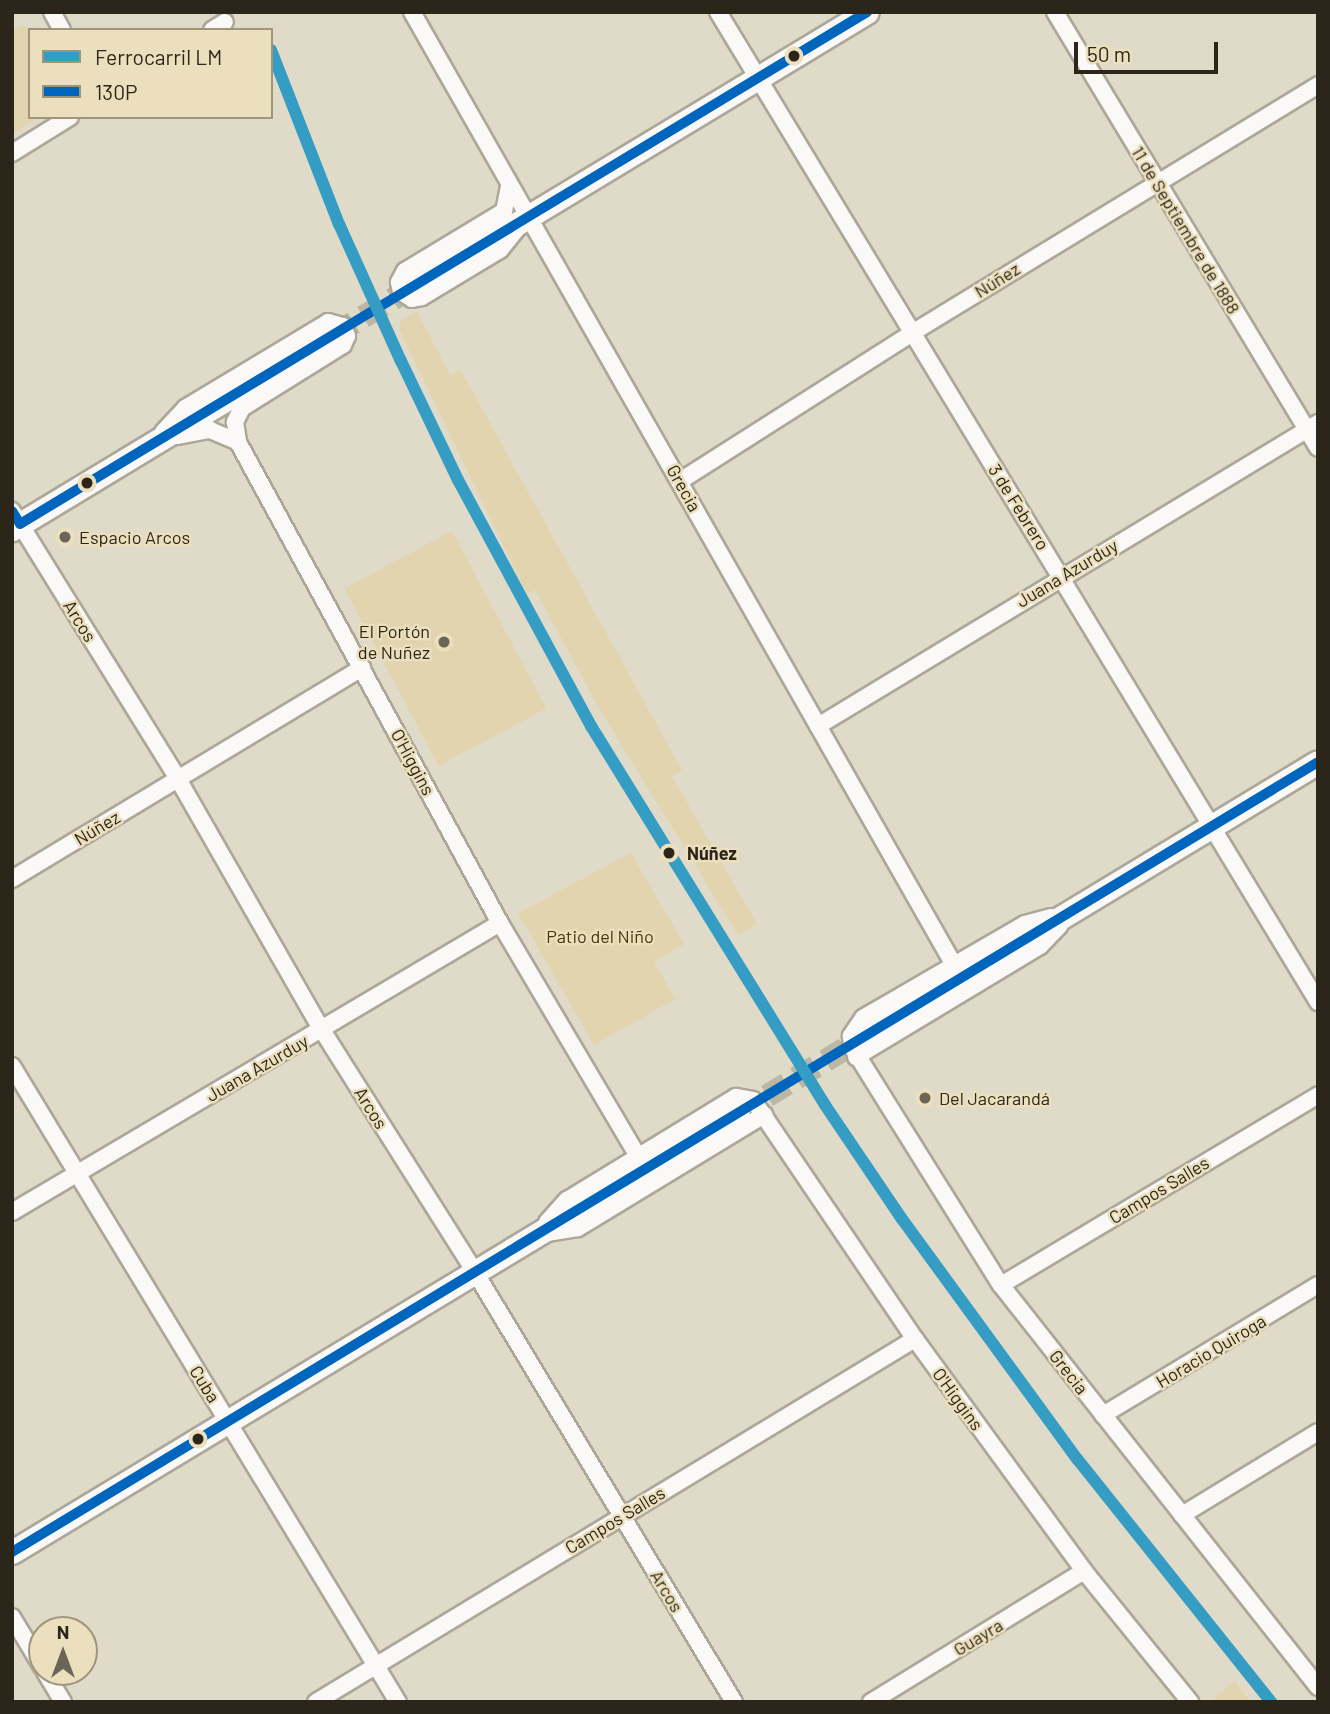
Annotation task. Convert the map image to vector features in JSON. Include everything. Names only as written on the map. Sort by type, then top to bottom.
[{"type":"street","points":[[52,12],[61,28]]},
{"type":"street","name":"Grecia","points":[[412,12],[954,965]]},
{"type":"street","name":"3 de Febrero","points":[[718,12],[1318,1002]]},
{"type":"street","points":[[407,290],[867,12]]},
{"type":"street","name":"11 de Septiembre de 1888","points":[[1055,12],[1157,182],[1312,426],[1318,448]]},
{"type":"street","name":"Núñez","points":[[680,481],[912,333],[1318,85]]},
{"type":"street","points":[[12,153],[67,119]]},
{"type":"street","points":[[509,186],[503,211],[405,271],[399,282],[401,292],[412,299],[422,297],[500,250],[528,217]]},
{"type":"street","points":[[153,443],[185,408],[328,322],[343,326],[347,336],[343,345],[242,408],[235,422],[238,442]]},
{"type":"street","points":[[15,521],[153,443],[334,334]]},
{"type":"street","name":"Juana Azurduy","points":[[818,726],[1061,575],[1312,426]]},
{"type":"street","points":[[153,443],[206,429],[238,442]]},
{"type":"street","name":"O'Higgins","points":[[238,442],[500,923],[638,1156]]},
{"type":"street","name":"Arcos","points":[[15,521],[178,779],[321,1030],[475,1272],[734,1702]]},
{"type":"street","name":"Núñez","points":[[12,879],[362,668]]},
{"type":"street","points":[[857,1043],[1318,762]]},
{"type":"street","points":[[857,1043],[863,1018],[1025,924],[1072,911]]},
{"type":"street","name":"Juana Azurduy","points":[[12,1212],[500,923]]},
{"type":"street","name":"Grecia","points":[[857,1043],[1001,1285],[1318,1687]]},
{"type":"street","name":"Cuba","points":[[12,1066],[398,1702]]},
{"type":"street","name":"Campos Salles","points":[[1001,1285],[1318,1095]]},
{"type":"street","name":"O'Higgins","points":[[737,1105],[753,1100],[915,1339],[1084,1571],[1190,1702]]},
{"type":"street","points":[[537,1235],[567,1200],[638,1156],[737,1105]]},
{"type":"street","points":[[12,1552],[537,1235],[737,1105]]},
{"type":"street","points":[[537,1235],[578,1228],[764,1115]]},
{"type":"street","name":"Horacio Quiroga","points":[[1103,1415],[1318,1285]]},
{"type":"street","name":"Campos Salles","points":[[316,1702],[915,1339]]},
{"type":"street","points":[[1182,1515],[1318,1432]]},
{"type":"street","name":"Guayra","points":[[871,1702],[1084,1571]]},
{"type":"street","points":[[12,1617],[28,1644]]},
{"type":"street","points":[[53,1686],[63,1702]]},
{"type":"green space","points":[[23,26],[28,29],[28,119],[36,119],[12,135],[12,30]]},
{"type":"green space","points":[[417,312],[450,375],[460,369],[682,770],[672,776],[757,924],[738,935],[600,710],[535,590],[527,594],[400,331],[400,321]]},
{"type":"green space","name":"El Portón de Nuñez","points":[[452,531],[546,708],[439,766],[344,588]]},
{"type":"green space","name":"Patio del Niño","points":[[631,853],[684,944],[654,962],[675,999],[594,1045],[518,913]]},
{"type":"green space","points":[[1234,1681],[1251,1702],[1210,1702]]},
{"type":"tunnel","points":[[334,334],[407,290]]},
{"type":"tunnel","points":[[738,1113],[865,1036]]},
{"type":"rail line","name":"LM","points":[[273,55],[339,224],[401,361],[458,480],[591,726],[825,1105],[902,1219],[1078,1460],[1271,1702]]},
{"type":"transit line","name":"130P","points":[[12,511],[20,524],[867,12]]},
{"type":"transit line","name":"130P","points":[[12,1552],[1318,762]]},
{"type":"place","name":"Espacio Arcos","points":[[65,537]]},
{"type":"place","name":"El Portón de Nuñez","points":[[444,642]]},
{"type":"place","name":"Núñez","points":[[669,853]]},
{"type":"place","name":"Del Jacarandá","points":[[925,1098]]}]
